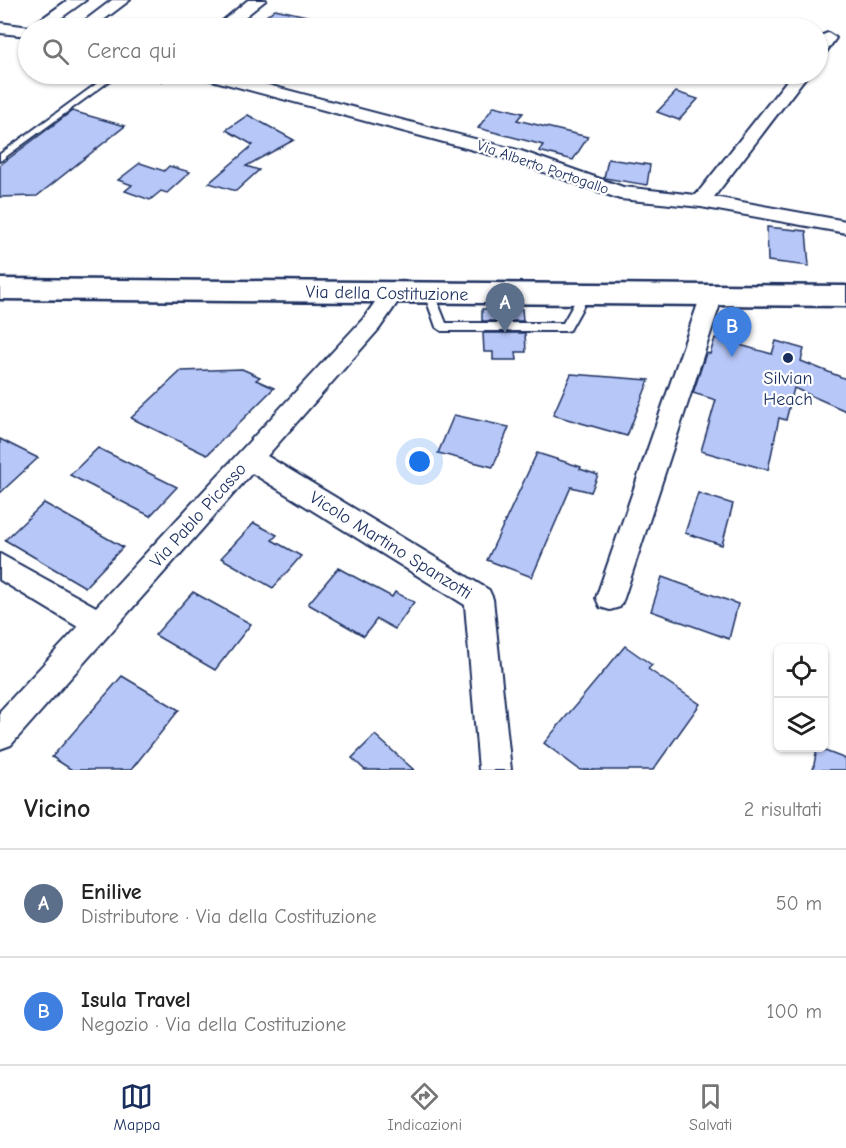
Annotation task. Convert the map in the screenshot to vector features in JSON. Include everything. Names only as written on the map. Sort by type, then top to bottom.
[{"type":"main road","name":"Via della Costituzione","points":[[0,289],[846,296]]},
{"type":"street","points":[[52,18],[78,0]]},
{"type":"street","points":[[97,18],[122,0]]},
{"type":"street","points":[[235,18],[258,0]]},
{"type":"street","points":[[0,28],[18,30]]},
{"type":"street","name":"Via Alberto Portogallo","points":[[242,84],[514,155],[620,193],[700,201],[846,227]]},
{"type":"street","points":[[700,201],[792,84]]},
{"type":"street","name":"Via Pablo Picasso","points":[[0,734],[371,324],[393,293]]},
{"type":"street","points":[[610,598],[711,295]]},
{"type":"street","name":"Vicolo Martino Spanzotti","points":[[249,458],[479,599],[495,770]]},
{"type":"street","points":[[0,566],[99,624]]},
{"type":"lane","points":[[0,158],[101,84]]},
{"type":"building","points":[[275,9],[316,18],[264,18]]},
{"type":"building","points":[[676,92],[698,99],[679,120],[657,112]]},
{"type":"building","points":[[494,106],[523,113],[517,120],[588,137],[573,160],[539,151],[543,145],[478,128]]},
{"type":"building","points":[[72,111],[125,126],[37,196],[0,197],[0,165]]},
{"type":"building","points":[[248,115],[294,140],[246,166],[259,170],[236,191],[209,183],[253,145],[226,130]]},
{"type":"building","points":[[608,159],[650,165],[647,185],[604,178]]},
{"type":"building","points":[[140,163],[164,171],[169,166],[190,172],[167,193],[161,191],[150,200],[125,191],[132,185],[118,180]]},
{"type":"building","points":[[767,227],[806,231],[809,266],[768,261]]},
{"type":"building","points":[[482,309],[522,309],[523,321],[482,321]]},
{"type":"building","points":[[483,333],[525,333],[526,352],[516,352],[517,360],[493,360],[493,352],[484,352]]},
{"type":"building","points":[[715,338],[772,354],[776,341],[804,349],[801,361],[846,379],[846,411],[794,388],[786,420],[779,418],[768,470],[701,451],[716,400],[693,393],[706,353],[710,354]]},
{"type":"building","points":[[242,369],[260,377],[256,380],[274,388],[207,455],[131,418],[181,371]]},
{"type":"building","points":[[571,374],[649,380],[627,436],[553,415]]},
{"type":"building","points":[[454,415],[509,427],[493,467],[438,453]]},
{"type":"building","points":[[0,439],[38,458],[0,493]]},
{"type":"building","points":[[98,448],[177,487],[150,516],[70,475]]},
{"type":"building","points":[[537,453],[598,475],[591,492],[571,487],[532,577],[487,560]]},
{"type":"building","points":[[698,493],[733,504],[722,545],[685,533]]},
{"type":"building","points":[[44,503],[123,547],[85,587],[5,540]]},
{"type":"building","points":[[254,523],[277,535],[272,540],[301,556],[273,588],[221,558]]},
{"type":"building","points":[[338,568],[392,597],[395,592],[414,602],[395,629],[377,619],[364,636],[308,604]]},
{"type":"building","points":[[662,577],[738,604],[729,639],[651,611]]},
{"type":"building","points":[[193,592],[251,624],[215,670],[155,635]]},
{"type":"building","points":[[625,646],[652,665],[648,669],[700,704],[653,770],[580,770],[544,743]]},
{"type":"building","points":[[122,676],[179,710],[131,770],[72,770],[52,757]]},
{"type":"building","points":[[375,735],[414,770],[365,770],[352,758]]},
{"type":"building","points":[[816,752],[828,752],[846,759],[846,770],[813,770]]},
{"type":"place","name":"Enilive","points":[[505,333]]},
{"type":"place","name":"Isula Travel","points":[[732,357]]},
{"type":"place","name":"Silvian Heach","points":[[788,358]]}]
